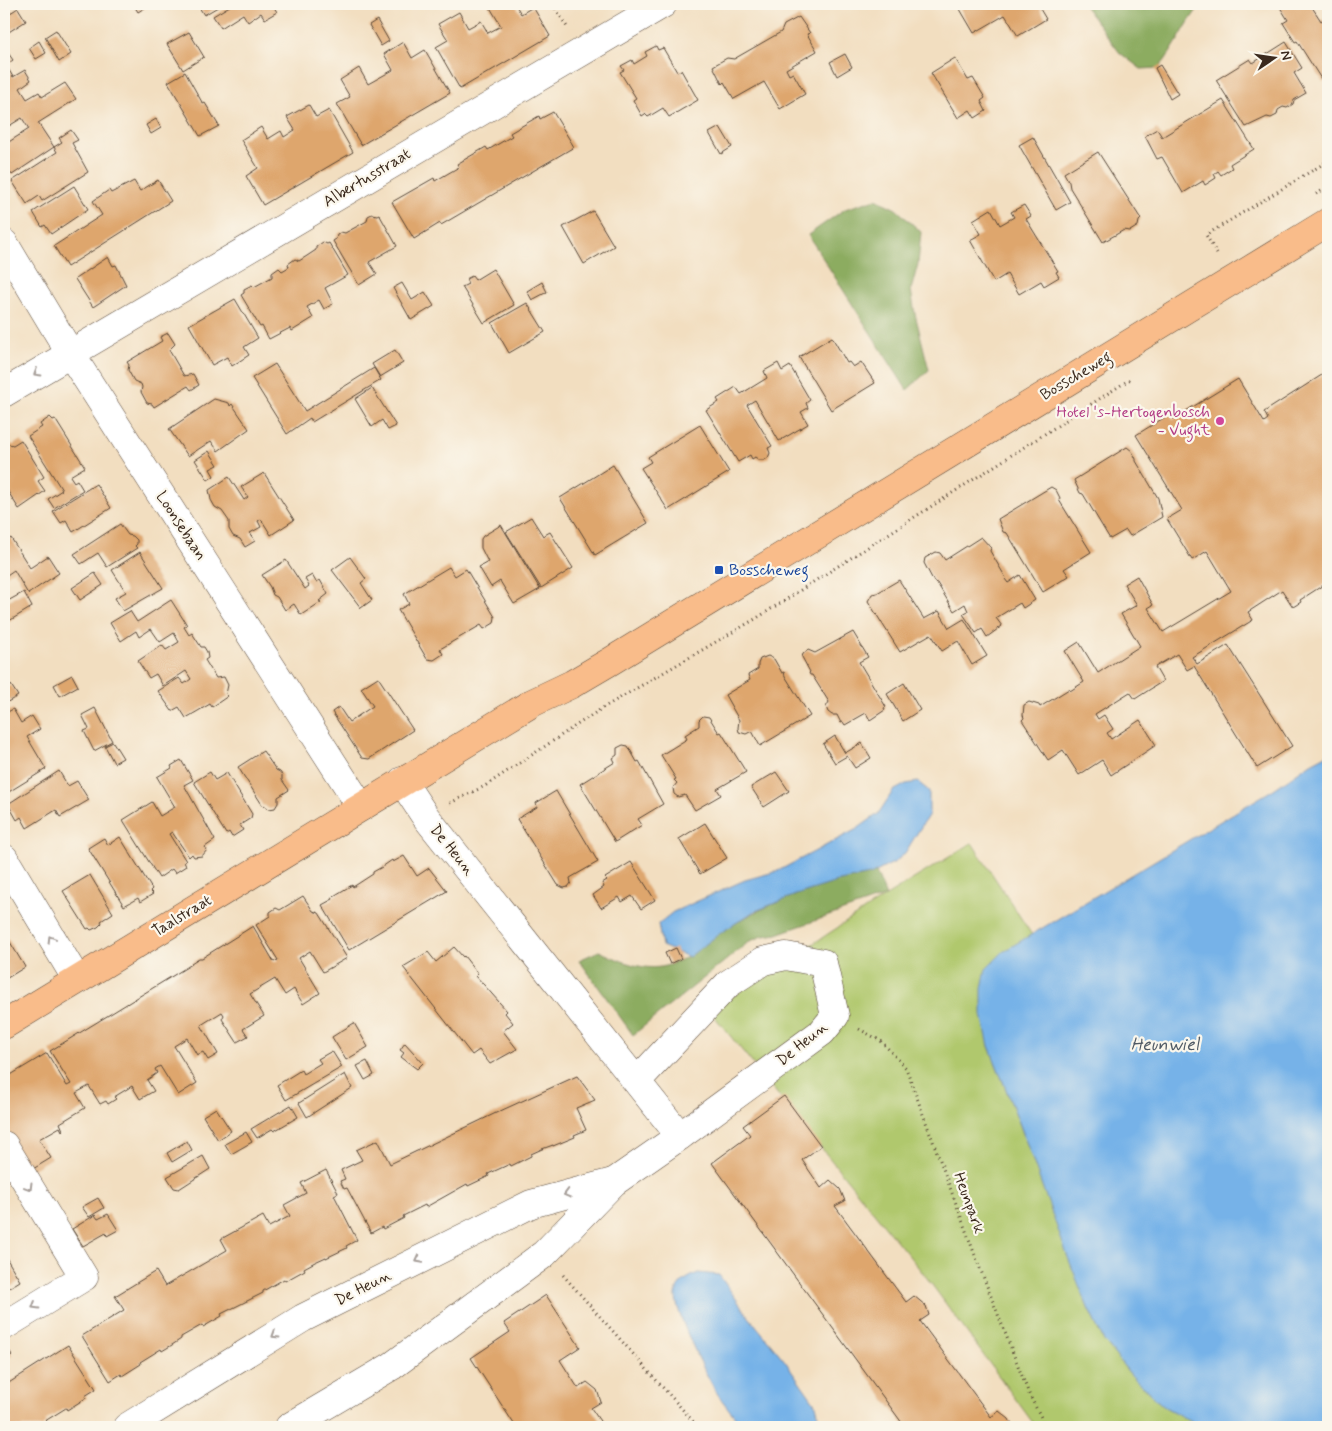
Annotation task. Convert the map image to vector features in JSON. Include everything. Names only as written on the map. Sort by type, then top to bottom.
[{"type":"main road","name":"Bosscheweg","points":[[361,807],[532,703],[572,684],[611,661],[1328,222]]},
{"type":"main road","name":"Taalstraat","points":[[4,1025],[361,807]]},
{"type":"street","name":"Albertusstraat","points":[[4,393],[663,4]]},
{"type":"street","name":"Loonsebaan","points":[[4,243],[70,353],[361,807]]},
{"type":"street","name":"De Heun","points":[[402,781],[425,816],[680,1136]]},
{"type":"street","points":[[4,858],[77,980]]},
{"type":"street","name":"De Heun","points":[[289,1427],[392,1366],[544,1254],[614,1182],[822,1032],[835,1016],[823,963],[786,956],[763,961],[728,984],[637,1081]]},
{"type":"street","points":[[4,1145],[84,1276],[4,1326]]},
{"type":"street","name":"De Heun","points":[[127,1427],[320,1309],[531,1204],[614,1182]]},
{"type":"path","points":[[1217,254],[1206,235],[1328,161]]},
{"type":"path","points":[[425,816],[485,786],[601,709],[757,618],[1133,378]]},
{"type":"path","name":"Heunpark","points":[[835,1016],[881,1041],[906,1068],[976,1258],[1029,1394],[1046,1427]]},
{"type":"path","points":[[544,1254],[698,1427]]},
{"type":"green space","points":[[1083,4],[1202,4],[1190,19],[1159,68],[1141,69],[1120,53]]},
{"type":"green space","points":[[876,199],[896,209],[921,232],[918,264],[911,290],[929,370],[907,390],[808,235],[845,209]]},
{"type":"green space","points":[[972,843],[1032,935],[1004,951],[989,1046],[1088,1308],[1104,1341],[1131,1375],[1163,1406],[1201,1427],[1036,1427],[927,1278],[710,1011],[886,896]]},
{"type":"green space","points":[[876,872],[886,896],[777,934],[763,936],[750,941],[633,1035],[579,960],[599,951],[637,966],[653,968],[669,965],[691,954],[746,917],[776,903],[839,881]]},
{"type":"water","name":"Heunwiel","points":[[1328,754],[1328,1427],[1201,1427],[1163,1406],[1131,1375],[1104,1341],[1088,1308],[1067,1255],[989,1046],[982,1015],[982,988],[986,969],[1004,951],[1274,789],[1311,763]]},
{"type":"water","points":[[918,782],[929,791],[929,814],[905,853],[895,862],[870,875],[840,881],[796,895],[753,912],[719,934],[689,957],[662,946],[658,924],[673,912],[745,880],[778,871],[857,829],[878,814],[893,791],[906,784]]},
{"type":"water","points":[[698,1273],[719,1275],[749,1317],[785,1361],[816,1405],[818,1413],[815,1427],[743,1427],[725,1404],[715,1390],[698,1356],[685,1327],[677,1302],[676,1293],[681,1283]]},
{"type":"building","points":[[133,4],[151,4],[138,12]]},
{"type":"building","points":[[197,4],[223,4],[204,15]]},
{"type":"building","points":[[233,4],[272,4],[277,12],[265,19],[261,13],[248,22],[243,14],[221,28],[213,16]]},
{"type":"building","points":[[488,4],[515,4],[521,14],[533,7],[550,36],[460,89],[436,47],[448,40],[438,24],[459,12],[468,28],[481,21],[488,33],[501,26]]},
{"type":"building","points":[[957,4],[1050,4],[1040,9],[1046,19],[1018,36],[1005,15],[974,33]]},
{"type":"building","points":[[1278,4],[1310,4],[1321,21],[1328,17],[1328,79],[1323,82],[1297,41],[1295,42],[1283,23],[1288,20]]},
{"type":"building","points":[[18,8],[26,21],[4,35],[4,17]]},
{"type":"building","points":[[799,17],[810,33],[807,34],[817,51],[786,69],[789,75],[793,73],[805,94],[780,109],[764,82],[734,99],[724,82],[722,84],[713,66],[727,58],[734,59],[781,32],[784,25]]},
{"type":"building","points":[[377,20],[389,41],[381,46],[369,25]]},
{"type":"building","points":[[56,30],[71,54],[59,62],[45,37]]},
{"type":"building","points":[[189,32],[204,57],[183,70],[167,44]]},
{"type":"building","points":[[39,41],[46,53],[36,59],[29,48]]},
{"type":"building","points":[[403,42],[412,58],[425,50],[450,93],[361,145],[337,104],[350,97],[340,80],[359,68],[368,84],[393,70],[384,54]]},
{"type":"building","points":[[1286,42],[1302,68],[1294,73],[1306,93],[1294,100],[1293,104],[1287,108],[1283,107],[1278,110],[1277,115],[1271,118],[1267,117],[1246,127],[1216,80],[1250,59],[1253,63]]},
{"type":"building","points":[[656,46],[658,50],[663,48],[677,72],[681,70],[698,100],[669,117],[663,108],[648,117],[645,114],[642,116],[633,100],[636,98],[620,72],[624,70],[621,66],[632,60],[634,64],[647,56],[645,52]]},
{"type":"building","points":[[6,50],[13,60],[6,65],[13,77],[25,70],[31,80],[20,88],[27,99],[39,92],[42,97],[65,83],[76,99],[38,123],[54,147],[12,175],[6,166],[4,167],[4,145],[29,129],[22,118],[4,129],[4,51]]},
{"type":"building","points":[[845,54],[852,67],[837,76],[830,62]]},
{"type":"building","points":[[955,58],[968,80],[973,78],[985,98],[981,101],[986,111],[975,118],[970,110],[958,118],[931,73]]},
{"type":"building","points":[[1160,65],[1178,94],[1170,99],[1155,68]]},
{"type":"building","points":[[185,72],[203,104],[205,103],[219,126],[200,136],[168,82]]},
{"type":"building","points":[[1223,100],[1254,149],[1230,164],[1232,168],[1221,175],[1218,171],[1214,174],[1216,178],[1205,185],[1203,181],[1183,193],[1162,157],[1157,159],[1145,136],[1157,129],[1162,137]]},
{"type":"building","points":[[309,105],[316,117],[329,110],[353,152],[263,205],[246,176],[258,168],[241,140],[261,127],[268,139],[281,131],[284,137],[295,130],[287,117]]},
{"type":"building","points":[[553,112],[574,147],[414,239],[392,202],[434,178],[435,181],[459,167],[457,164],[486,147],[488,150],[512,136],[510,133],[539,116],[540,119]]},
{"type":"building","points":[[156,119],[161,128],[151,134],[146,125]]},
{"type":"building","points":[[720,127],[732,147],[721,154],[709,133]]},
{"type":"building","points":[[71,130],[78,140],[72,143],[88,172],[42,201],[39,196],[27,204],[12,181],[57,152],[54,147],[62,142],[59,138]]},
{"type":"building","points":[[1033,137],[1070,202],[1056,210],[1019,145]]},
{"type":"building","points":[[1098,152],[1141,219],[1138,226],[1130,231],[1124,230],[1103,242],[1070,188],[1064,173]]},
{"type":"building","points":[[158,180],[171,201],[67,267],[54,246],[102,215],[93,201],[109,190],[111,193],[134,181],[140,191]]},
{"type":"building","points":[[74,186],[88,209],[51,234],[45,225],[42,227],[33,212]]},
{"type":"building","points":[[1024,205],[1031,216],[1026,219],[1058,271],[1056,272],[1059,277],[1044,286],[1041,281],[1019,294],[1007,274],[994,282],[970,240],[981,234],[973,220],[991,209],[1000,225],[1014,217],[1011,212]]},
{"type":"building","points":[[593,211],[614,246],[584,264],[563,227]]},
{"type":"building","points":[[379,214],[397,246],[369,262],[377,274],[359,285],[333,241],[341,232],[345,233],[367,221],[368,216]]},
{"type":"building","points":[[323,242],[329,243],[348,275],[325,288],[333,304],[324,309],[319,300],[307,307],[313,318],[292,331],[290,328],[269,339],[241,295],[244,293],[244,289],[252,285],[254,287],[272,277],[272,273],[279,268],[282,271],[289,267],[288,264],[295,259],[299,261],[307,256]]},
{"type":"building","points":[[108,257],[113,266],[116,265],[126,285],[93,307],[75,279]]},
{"type":"building","points":[[493,269],[514,305],[484,323],[462,287],[468,284],[466,279],[472,276],[475,280]]},
{"type":"building","points":[[542,282],[547,292],[532,300],[527,291]]},
{"type":"building","points":[[402,283],[412,300],[425,292],[434,306],[411,320],[393,288]]},
{"type":"building","points":[[235,299],[258,338],[244,347],[249,355],[232,366],[227,357],[212,365],[189,325]]},
{"type":"building","points":[[527,303],[545,332],[509,353],[492,323]]},
{"type":"building","points":[[168,333],[175,344],[169,350],[184,376],[193,374],[199,385],[191,390],[188,386],[154,407],[152,404],[147,403],[141,392],[141,384],[134,381],[128,370],[129,365],[127,362],[162,341],[160,337]]},
{"type":"building","points":[[832,337],[847,363],[849,362],[853,367],[861,362],[875,383],[831,410],[799,357]]},
{"type":"building","points":[[395,350],[403,363],[380,377],[372,364]]},
{"type":"building","points":[[778,363],[782,371],[790,366],[810,400],[806,403],[808,408],[801,412],[808,424],[779,441],[755,400],[747,405],[772,446],[768,448],[770,453],[768,458],[764,460],[759,460],[755,457],[752,459],[750,455],[738,462],[706,410],[719,402],[717,399],[736,387],[741,394],[767,378],[764,371]]},
{"type":"building","points":[[275,364],[305,411],[374,368],[381,380],[312,422],[310,418],[287,434],[252,378]]},
{"type":"building","points":[[1328,371],[1328,582],[1300,600],[1301,602],[1293,607],[1282,590],[1248,612],[1253,620],[1192,657],[1197,664],[1228,645],[1292,746],[1257,768],[1194,666],[1187,670],[1177,654],[1155,667],[1163,681],[1135,699],[1130,692],[1095,714],[1098,719],[1104,715],[1113,729],[1107,733],[1111,739],[1140,720],[1156,745],[1111,775],[1102,760],[1079,775],[1063,750],[1048,760],[1022,720],[1024,718],[1024,705],[1029,702],[1040,707],[1084,682],[1065,651],[1079,642],[1098,673],[1140,646],[1121,614],[1137,605],[1124,584],[1137,576],[1153,605],[1148,608],[1163,632],[1231,591],[1207,551],[1192,560],[1167,519],[1182,510],[1136,435],[1170,414],[1173,419],[1238,379],[1264,422],[1268,419],[1264,412]]},
{"type":"building","points":[[372,388],[396,426],[388,430],[382,420],[372,427],[355,399]]},
{"type":"building","points":[[214,399],[229,403],[230,406],[232,404],[249,429],[218,451],[211,441],[188,456],[169,429]]},
{"type":"building","points":[[50,417],[53,420],[55,419],[85,467],[70,476],[74,482],[77,480],[83,490],[54,508],[48,499],[62,490],[28,436],[42,427],[40,424]]},
{"type":"building","points":[[700,425],[729,472],[668,510],[641,468],[651,462],[648,457]]},
{"type":"building","points":[[21,440],[44,477],[38,481],[45,491],[19,509],[7,490],[4,492],[4,447],[9,444],[13,445]]},
{"type":"building","points":[[1127,447],[1132,451],[1158,498],[1162,517],[1130,536],[1126,530],[1110,539],[1083,494],[1080,493],[1074,480]]},
{"type":"building","points":[[209,451],[218,465],[210,469],[214,476],[208,480],[195,460]]},
{"type":"building","points":[[613,465],[648,523],[595,555],[560,498]]},
{"type":"building","points":[[264,473],[294,520],[271,535],[261,519],[258,521],[261,527],[250,533],[255,541],[245,547],[240,539],[233,536],[229,529],[229,521],[222,511],[215,507],[209,490],[229,477],[244,500],[248,497],[241,487]]},
{"type":"building","points":[[96,484],[111,508],[73,532],[66,520],[61,523],[53,511]]},
{"type":"building","points":[[1051,487],[1056,490],[1060,498],[1059,500],[1091,552],[1064,569],[1069,576],[1043,592],[1007,533],[1003,532],[998,519]]},
{"type":"building","points":[[531,517],[543,536],[550,532],[573,568],[541,588],[506,532]]},
{"type":"building","points":[[120,524],[128,535],[133,536],[137,540],[135,546],[137,548],[107,567],[98,553],[81,564],[74,554]]},
{"type":"building","points":[[501,525],[540,589],[514,604],[500,581],[491,587],[479,567],[488,562],[481,548],[481,539]]},
{"type":"building","points":[[981,537],[991,548],[990,551],[1008,583],[1020,575],[1035,600],[1023,608],[1020,603],[996,618],[1002,626],[987,637],[982,629],[976,633],[963,614],[968,611],[965,604],[954,611],[937,583],[934,582],[924,563],[925,558],[936,552],[940,553],[945,560]]},
{"type":"building","points":[[11,538],[30,568],[48,556],[59,573],[28,594],[14,570],[4,577],[4,542]]},
{"type":"building","points":[[140,552],[163,588],[123,611],[115,598],[126,592],[112,570]]},
{"type":"building","points":[[350,557],[366,579],[361,583],[372,600],[361,608],[332,570]]},
{"type":"building","points":[[286,560],[305,589],[309,586],[305,579],[312,575],[316,582],[320,580],[328,594],[319,601],[321,602],[301,615],[294,604],[285,610],[277,597],[273,595],[262,575]]},
{"type":"building","points":[[449,567],[455,576],[466,569],[495,617],[494,623],[484,629],[481,625],[440,649],[443,654],[434,660],[427,659],[398,610],[409,604],[404,594]]},
{"type":"building","points":[[95,573],[103,585],[80,600],[72,588]]},
{"type":"building","points":[[899,580],[924,619],[939,611],[949,628],[964,619],[987,656],[972,665],[958,641],[942,651],[931,634],[900,652],[868,601],[872,594]]},
{"type":"building","points":[[24,592],[32,607],[4,624],[4,603]]},
{"type":"building","points":[[171,600],[187,625],[184,627],[189,635],[192,633],[201,647],[204,647],[207,652],[208,658],[205,660],[216,678],[224,677],[228,685],[226,694],[228,696],[212,707],[210,704],[186,718],[179,707],[172,711],[158,691],[179,678],[184,684],[191,679],[186,671],[163,686],[156,674],[149,678],[138,661],[162,645],[166,650],[179,642],[174,633],[160,642],[151,629],[139,637],[136,631],[121,641],[110,623],[130,611],[137,622]]},
{"type":"building","points":[[853,632],[868,657],[859,662],[886,707],[884,708],[885,710],[870,720],[866,713],[845,725],[843,722],[841,723],[837,715],[832,715],[828,712],[826,707],[829,702],[812,675],[810,675],[802,657],[808,650],[815,653]]},
{"type":"building","points":[[768,656],[774,659],[782,673],[784,672],[810,716],[760,746],[752,731],[746,734],[739,732],[739,720],[725,695],[750,680],[748,675],[758,669],[760,659]]},
{"type":"building","points":[[72,675],[78,686],[60,696],[54,685]]},
{"type":"building","points":[[378,677],[413,730],[369,759],[362,758],[332,712],[339,707],[349,722],[373,706],[361,688]]},
{"type":"building","points":[[904,683],[920,710],[903,721],[887,694]]},
{"type":"building","points":[[11,685],[18,696],[4,704],[4,689]]},
{"type":"building","points":[[95,708],[112,741],[94,751],[84,731],[89,729],[82,715]]},
{"type":"building","points":[[13,709],[21,723],[32,716],[40,729],[27,737],[46,769],[7,793],[4,789],[4,714]]},
{"type":"building","points":[[703,716],[709,717],[719,733],[721,732],[746,772],[717,789],[721,795],[695,810],[685,795],[678,797],[674,794],[673,788],[677,783],[674,780],[676,779],[661,755],[687,739],[685,735],[699,726],[699,720]]},
{"type":"building","points":[[835,736],[845,753],[862,743],[871,758],[855,768],[847,756],[835,763],[823,744]]},
{"type":"building","points":[[113,742],[123,758],[114,763],[105,746]]},
{"type":"building","points":[[623,745],[628,746],[637,762],[639,761],[663,804],[638,819],[642,825],[615,842],[580,784],[615,762],[613,758],[617,755],[617,748]]},
{"type":"building","points":[[263,751],[276,770],[282,775],[282,780],[289,790],[278,797],[278,803],[275,808],[269,809],[263,806],[238,767]]},
{"type":"building","points":[[181,760],[193,780],[184,785],[215,840],[205,847],[207,850],[202,856],[194,857],[192,854],[189,857],[172,832],[169,834],[186,861],[184,862],[186,866],[175,873],[172,869],[159,878],[123,820],[152,802],[160,816],[175,807],[157,777]]},
{"type":"building","points":[[59,771],[68,786],[77,781],[89,800],[60,817],[56,810],[27,828],[21,817],[17,820],[8,804]]},
{"type":"building","points":[[210,772],[215,780],[227,773],[252,814],[251,818],[240,825],[243,830],[232,837],[229,832],[226,834],[194,782]]},
{"type":"building","points":[[776,772],[789,791],[764,807],[751,787]]},
{"type":"building","points":[[556,791],[598,862],[570,878],[571,883],[568,887],[564,888],[558,885],[517,819],[537,807],[536,803]]},
{"type":"building","points":[[705,823],[727,858],[700,874],[679,839]]},
{"type":"building","points":[[120,837],[152,889],[150,891],[153,894],[140,902],[138,898],[124,906],[88,848],[104,838],[108,845]]},
{"type":"building","points":[[404,856],[417,876],[429,868],[447,891],[349,950],[322,905],[352,885],[353,887],[392,860],[393,862]]},
{"type":"building","points":[[631,862],[655,900],[641,909],[632,896],[622,902],[619,897],[601,908],[593,895],[604,887],[602,883],[607,880],[605,878]]},
{"type":"building","points":[[90,875],[113,913],[101,921],[102,923],[98,927],[91,930],[87,929],[63,891]]},
{"type":"building","points":[[303,896],[313,911],[319,913],[347,958],[323,972],[310,951],[299,958],[320,993],[303,1004],[294,989],[285,995],[275,979],[250,994],[264,1016],[243,1029],[248,1036],[237,1042],[222,1019],[224,1015],[222,1012],[201,1025],[218,1054],[208,1060],[203,1052],[197,1055],[187,1038],[174,1046],[197,1083],[178,1095],[160,1066],[155,1069],[157,1073],[147,1080],[154,1091],[140,1099],[132,1086],[114,1097],[116,1099],[108,1104],[106,1101],[100,1104],[89,1086],[76,1093],[85,1108],[60,1123],[62,1131],[60,1127],[39,1139],[51,1158],[28,1172],[4,1132],[4,1079],[47,1053],[67,1086],[71,1084],[50,1051],[253,926],[274,962],[278,960],[256,925],[270,916],[270,912],[276,908],[280,910]]},
{"type":"building","points":[[4,932],[25,967],[4,980]]},
{"type":"building","points":[[454,947],[464,956],[478,974],[476,976],[507,1011],[505,1013],[513,1023],[503,1031],[517,1049],[490,1064],[479,1050],[472,1055],[403,967],[428,952],[436,962]]},
{"type":"building","points":[[676,948],[681,959],[670,964],[665,953]]},
{"type":"building","points":[[354,1023],[368,1047],[346,1060],[332,1037]]},
{"type":"building","points":[[405,1043],[423,1063],[417,1069],[401,1057],[404,1053],[400,1050]]},
{"type":"building","points":[[332,1051],[342,1067],[286,1100],[277,1085],[301,1070],[303,1074],[321,1063],[318,1059]]},
{"type":"building","points":[[367,1061],[374,1075],[365,1080],[357,1066]]},
{"type":"building","points":[[345,1074],[352,1088],[307,1117],[299,1103]]},
{"type":"building","points":[[577,1076],[595,1100],[576,1108],[586,1130],[574,1135],[575,1137],[531,1154],[531,1156],[511,1166],[510,1164],[488,1174],[489,1176],[468,1186],[467,1184],[426,1207],[425,1205],[403,1216],[404,1218],[383,1229],[382,1227],[371,1233],[347,1188],[344,1189],[340,1181],[345,1179],[341,1170],[362,1160],[356,1150],[378,1140],[390,1164]]},
{"type":"building","points":[[784,1096],[821,1146],[802,1160],[821,1188],[830,1180],[840,1189],[845,1201],[835,1206],[906,1302],[914,1296],[926,1306],[929,1315],[920,1321],[991,1417],[999,1411],[1009,1419],[1013,1427],[905,1427],[712,1163],[750,1135],[743,1126]]},
{"type":"building","points":[[291,1105],[298,1117],[274,1131],[272,1129],[257,1138],[251,1129]]},
{"type":"building","points":[[216,1108],[231,1131],[218,1140],[203,1116]]},
{"type":"building","points":[[246,1132],[252,1142],[231,1154],[225,1144]]},
{"type":"building","points":[[187,1141],[192,1150],[172,1162],[167,1153]]},
{"type":"building","points":[[203,1156],[210,1169],[179,1189],[174,1188],[167,1177]]},
{"type":"building","points":[[326,1170],[338,1193],[334,1195],[357,1240],[346,1246],[347,1248],[315,1262],[304,1268],[305,1270],[285,1281],[284,1279],[263,1291],[263,1293],[221,1314],[222,1316],[181,1337],[172,1345],[162,1351],[161,1349],[140,1362],[141,1364],[122,1376],[121,1374],[110,1381],[82,1336],[124,1310],[115,1296],[156,1271],[165,1286],[227,1250],[221,1239],[263,1216],[269,1227],[290,1216],[284,1205],[306,1193],[301,1183]]},
{"type":"building","points":[[98,1198],[104,1208],[89,1217],[82,1207]]},
{"type":"building","points":[[108,1214],[118,1230],[107,1236],[106,1233],[83,1246],[72,1229],[95,1215],[98,1219]]},
{"type":"building","points":[[4,1254],[20,1281],[4,1291]]},
{"type":"building","points":[[546,1295],[580,1347],[560,1360],[578,1388],[587,1382],[597,1390],[601,1402],[591,1408],[604,1427],[516,1427],[471,1358],[510,1332],[504,1323]]},
{"type":"building","points":[[4,1345],[12,1355],[4,1361]]},
{"type":"building","points":[[68,1345],[96,1389],[67,1410],[66,1408],[45,1421],[47,1423],[41,1427],[4,1427],[4,1386]]},
{"type":"place","name":"Hotel 's-Hertogenbosch - Vught","points":[[1220,421]]},
{"type":"place","name":"Bosscheweg","points":[[719,570]]}]
